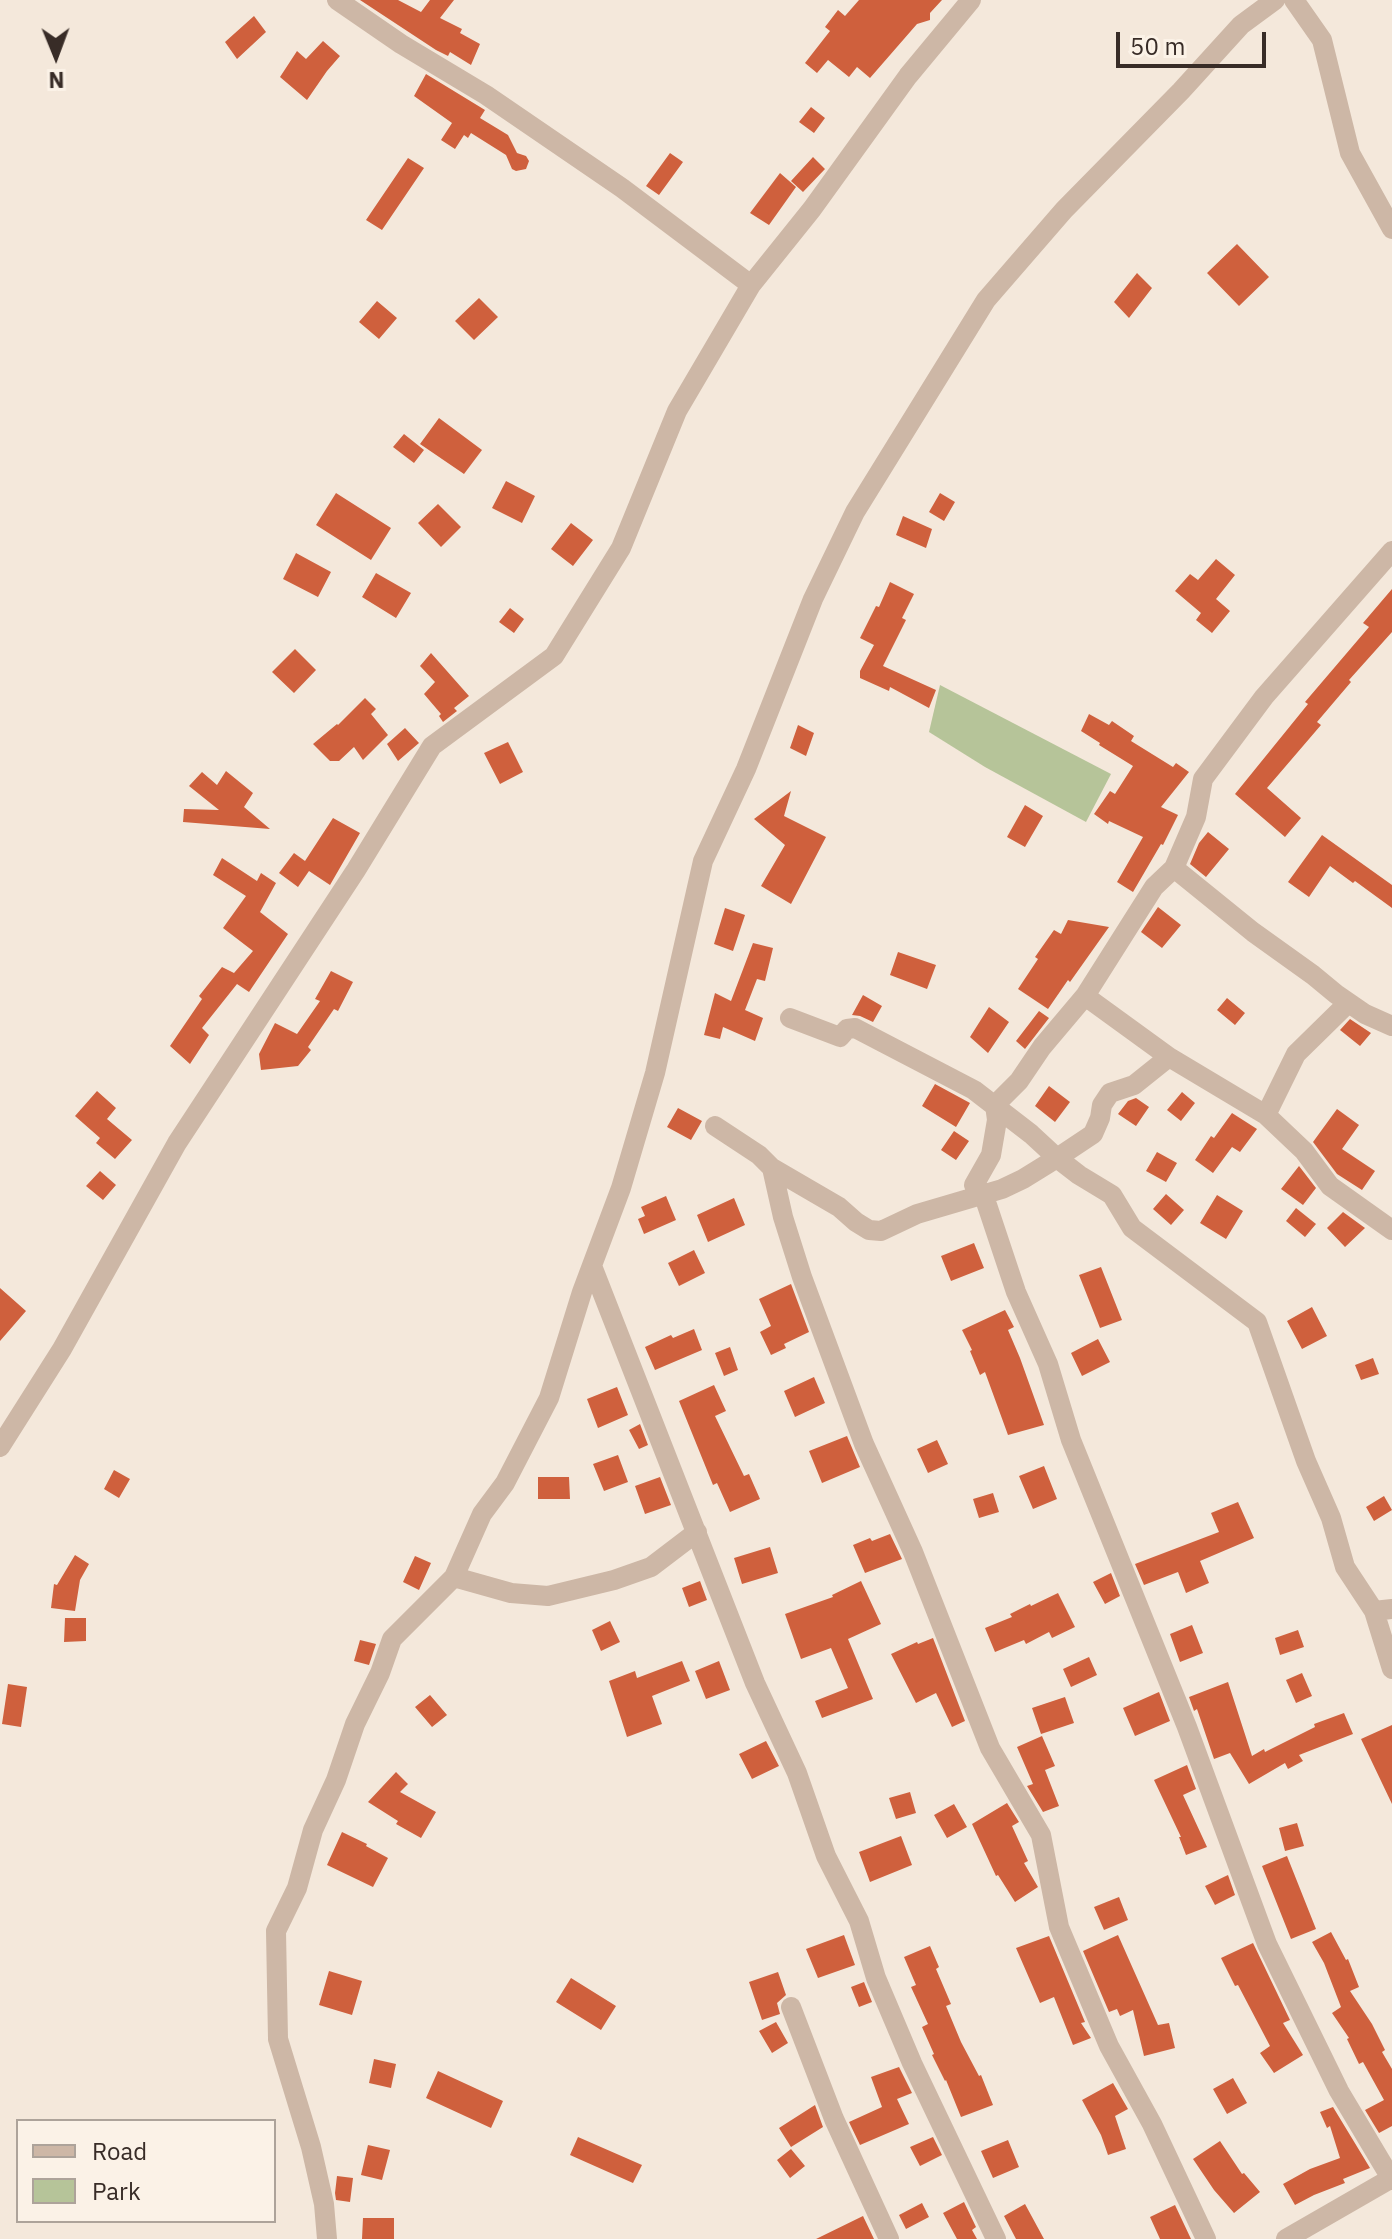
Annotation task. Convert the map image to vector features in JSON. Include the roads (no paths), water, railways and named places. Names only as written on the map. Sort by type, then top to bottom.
[{"type":"street","points":[[337,0],[401,44],[486,95],[622,188],[751,285]]},
{"type":"street","points":[[0,1447],[62,1349],[177,1143],[356,870],[432,746],[554,656],[621,548],[677,411],[751,285],[812,209],[908,76],[971,0]]},
{"type":"street","points":[[327,2239],[324,2204],[311,2147],[278,2039],[276,1931],[297,1888],[313,1830],[392,1639],[454,1577],[482,1514],[505,1483],[549,1398],[621,1188],[655,1073],[703,861],[746,769],[813,599],[855,512],[986,300],[1064,210],[1241,25],[1275,0]]},
{"type":"street","points":[[1294,0],[1322,40],[1350,153],[1392,229]]},
{"type":"street","points":[[995,1105],[1019,1081],[1042,1047],[1085,996],[1154,887],[1174,868],[1196,817],[1203,779],[1283,674],[1392,551]]},
{"type":"street","points":[[1174,868],[1348,1003],[1392,1026],[1392,1034]]},
{"type":"street","points":[[1085,996],[1169,1057],[1266,1115],[1304,1151],[1330,1186],[1392,1230]]},
{"type":"street","points":[[1266,1115],[1296,1054],[1348,1003]]},
{"type":"street","points":[[790,1018],[840,1037],[847,1029],[855,1028],[974,1090],[1079,1175],[1112,1195],[1132,1228],[1257,1322],[1306,1461],[1331,1518],[1345,1567],[1383,1610],[1392,1669]]},
{"type":"street","points":[[715,1126],[759,1155],[772,1168],[839,1207],[856,1222],[869,1230],[881,1231],[917,1214],[1002,1189],[1023,1179],[1093,1134],[1102,1105],[1110,1093],[1134,1085],[1169,1057]]},
{"type":"street","points":[[995,1105],[997,1120],[991,1155],[974,1185],[983,1193],[1016,1292],[1048,1364],[1071,1440],[1187,1727],[1267,1944],[1339,2091],[1392,2179],[1286,2239]]},
{"type":"street","points":[[772,1168],[802,1277],[864,1444],[924,1578],[990,1748],[1041,1835],[1059,1927],[1109,2046],[1152,2124],[1206,2239]]},
{"type":"street","points":[[592,1266],[755,1683],[797,1773],[826,1856],[859,1921],[876,1978],[912,2063],[996,2239]]},
{"type":"street","points":[[454,1577],[511,1593],[548,1596],[614,1580],[651,1567],[697,1532]]},
{"type":"street","points":[[791,2007],[834,2119],[889,2239]]}]
